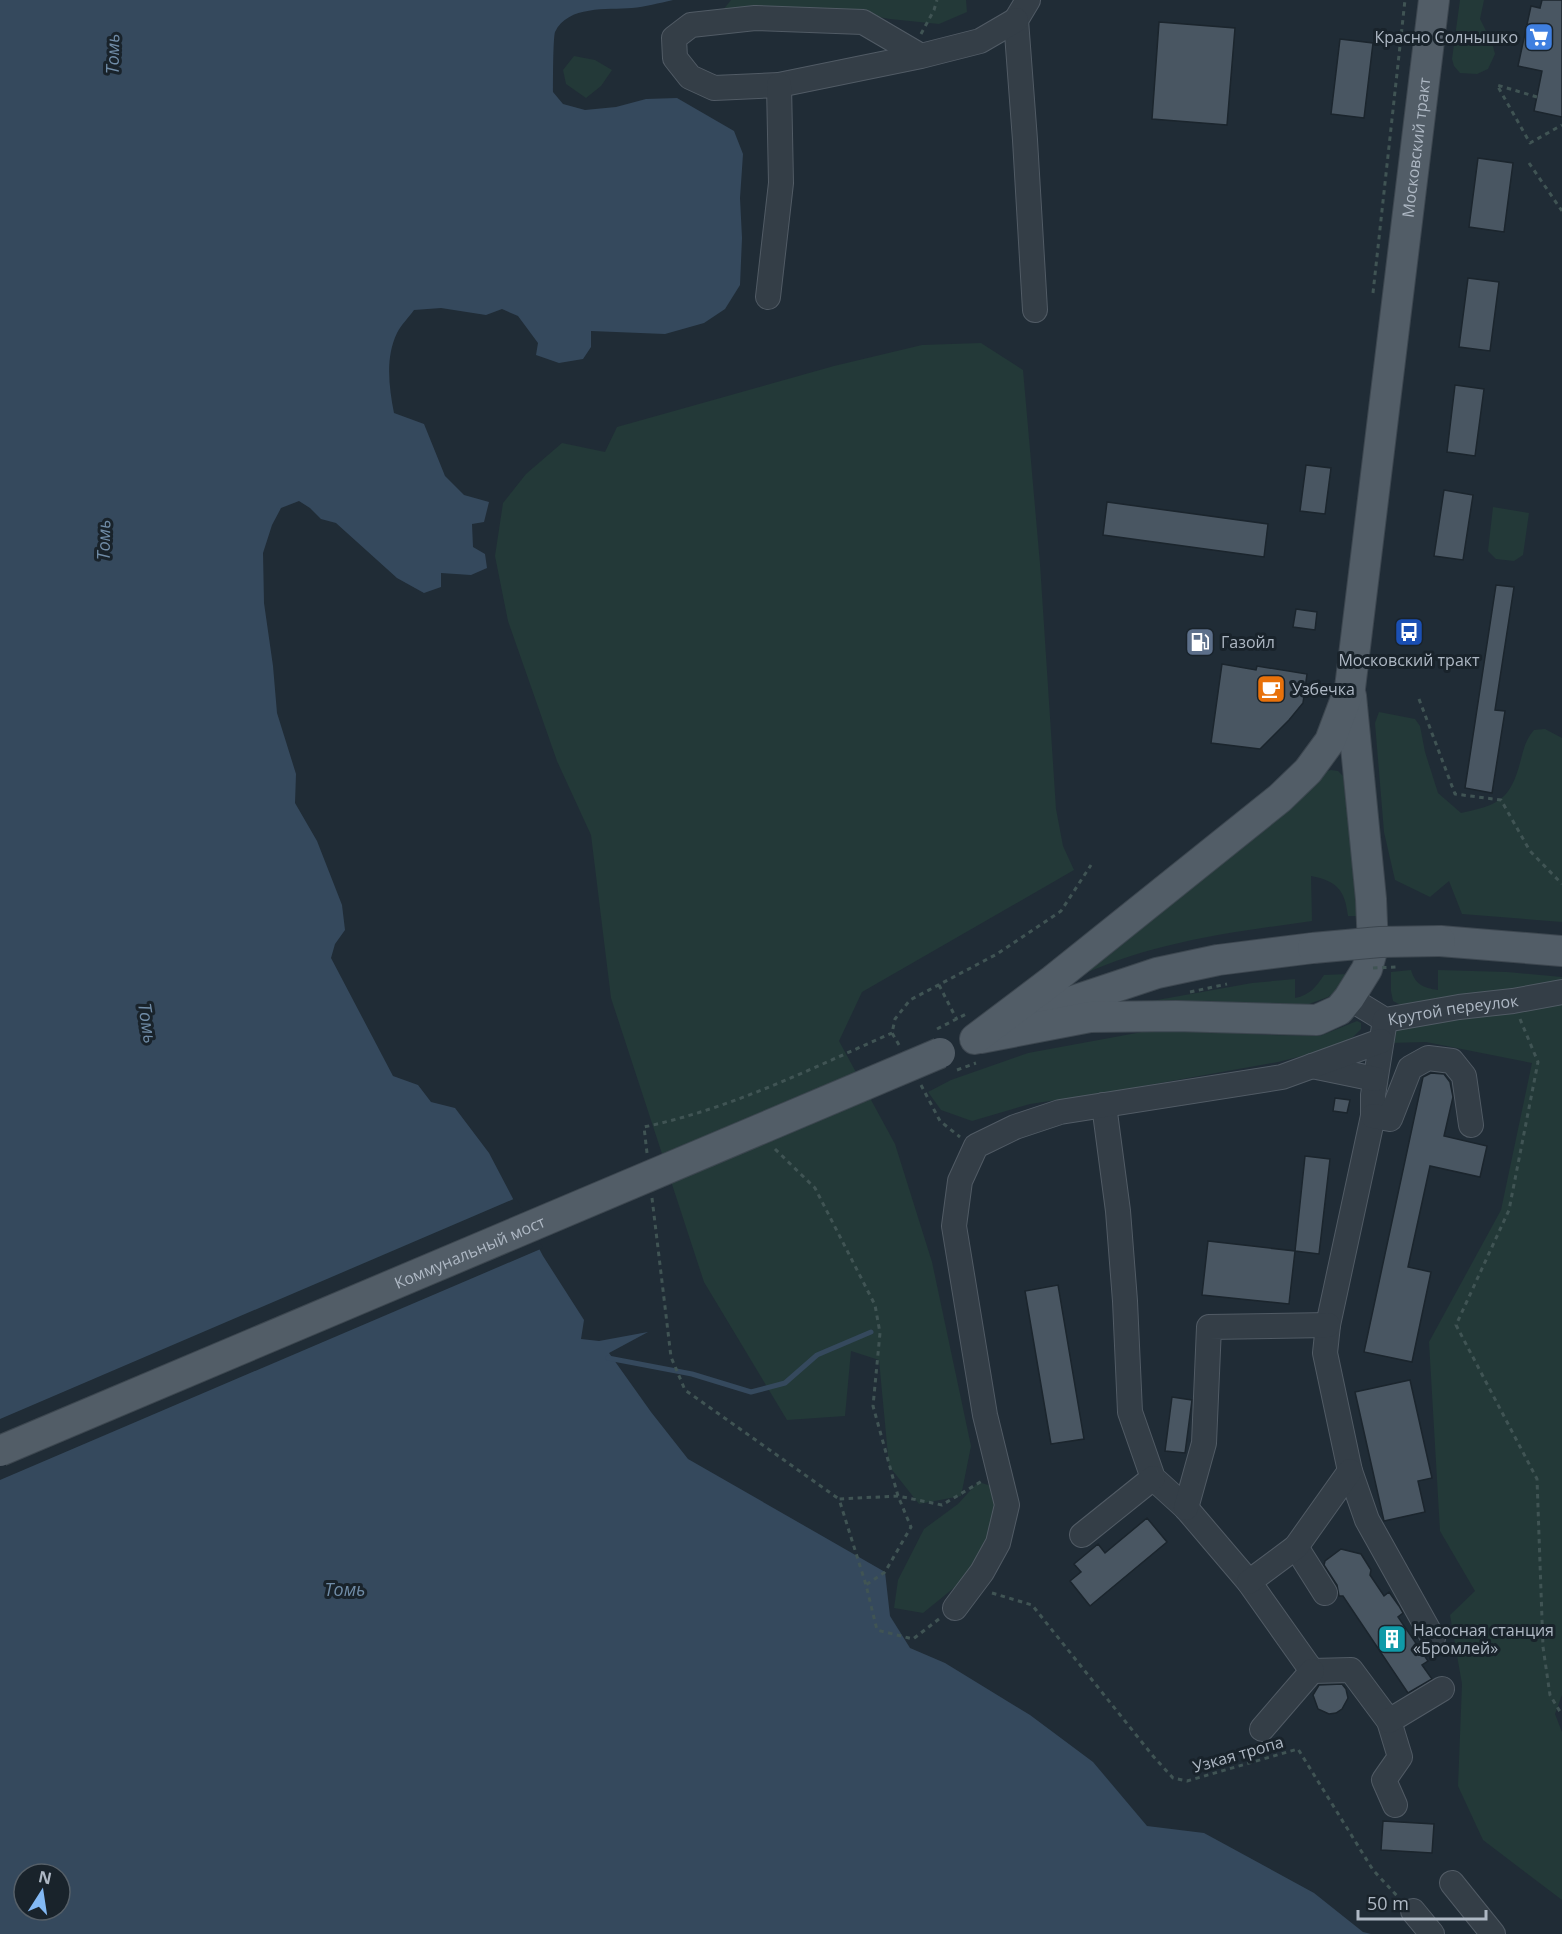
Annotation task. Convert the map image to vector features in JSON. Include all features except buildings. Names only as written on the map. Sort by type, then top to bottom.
[{"type":"main road","name":"Московский тракт","points":[[1350,688],[1434,0]]},
{"type":"main road","points":[[966,1029],[1090,1017],[1176,1016],[1317,1020],[1339,1010],[1367,969],[1373,947],[1371,899],[1350,688]]},
{"type":"main road","points":[[966,1029],[1053,980],[1280,798],[1308,771],[1330,741],[1350,688]]},
{"type":"main road","points":[[966,1029],[1059,1005],[1157,973],[1218,960],[1380,942],[1440,941],[1562,951]]},
{"type":"main road","name":"Коммунальный мост","points":[[0,1451],[966,1029]]},
{"type":"street","points":[[916,54],[863,22],[755,18],[691,25],[674,38],[675,58],[690,77],[714,88],[779,85],[980,41],[1022,10]]},
{"type":"street","points":[[1022,10],[1025,140],[1035,310]]},
{"type":"street","points":[[768,297],[781,183],[779,85]]},
{"type":"street","name":"Крутой переулок","points":[[1349,998],[1383,1031],[1459,1006],[1513,1001],[1562,992]]},
{"type":"street","points":[[955,1608],[998,1543],[1007,1505],[985,1415],[954,1226],[960,1181],[976,1146],[1015,1127],[1060,1112],[1282,1077],[1312,1066],[1383,1031]]},
{"type":"street","points":[[1383,1031],[1375,1079],[1373,1116],[1328,1325],[1325,1353],[1350,1471],[1367,1520],[1433,1638]]},
{"type":"street","points":[[1373,1116],[1390,1119],[1410,1068],[1428,1058],[1452,1061],[1464,1076],[1471,1125]]},
{"type":"street","points":[[1312,1066],[1375,1079]]},
{"type":"street","points":[[1104,1106],[1118,1211],[1130,1412],[1153,1478],[1186,1508],[1249,1582],[1312,1671]]},
{"type":"street","points":[[1186,1508],[1203,1443],[1209,1327],[1328,1325]]},
{"type":"street","points":[[1249,1582],[1296,1547],[1350,1471]]},
{"type":"street","points":[[1082,1536],[1153,1478]]},
{"type":"street","points":[[1296,1547],[1325,1593]]},
{"type":"street","points":[[1262,1729],[1312,1671],[1351,1670],[1389,1721],[1400,1757],[1384,1780],[1395,1805]]},
{"type":"street","points":[[1389,1721],[1442,1689]]},
{"type":"street","points":[[1452,1883],[1493,1934]]},
{"type":"street","points":[[1413,1911],[1432,1934]]},
{"type":"path","points":[[916,54],[938,0]]},
{"type":"path","points":[[1372,300],[1405,0]]},
{"type":"path","points":[[1537,98],[1497,85],[1530,143],[1562,124]]},
{"type":"path","points":[[1529,163],[1562,211]]},
{"type":"path","points":[[1419,699],[1455,794],[1501,800],[1530,851],[1562,884]]},
{"type":"path","points":[[903,1052],[892,1033],[896,1019],[910,1000],[997,954],[1061,911],[1091,865]]},
{"type":"path","points":[[1364,968],[1399,967]]},
{"type":"path","points":[[939,985],[966,1029]]},
{"type":"path","points":[[1513,1001],[1538,1062],[1509,1210],[1456,1325],[1537,1479],[1543,1647],[1550,1695],[1562,1715]]},
{"type":"path","points":[[938,1041],[966,1029],[977,1008]]},
{"type":"path","points":[[648,1161],[644,1127],[683,1118],[754,1095],[892,1033]]},
{"type":"path","points":[[919,1082],[940,1121],[975,1149]]},
{"type":"path","points":[[773,1148],[815,1188],[875,1305],[880,1333],[873,1406],[898,1496],[911,1527],[885,1572],[866,1586]]},
{"type":"path","points":[[652,1196],[671,1357],[685,1390],[839,1499],[877,1630],[913,1639],[955,1608]]},
{"type":"path","points":[[839,1499],[898,1496],[942,1505],[999,1471]]},
{"type":"path","name":"Узкая тропа","points":[[971,1587],[1032,1605],[1173,1778],[1187,1782],[1298,1749],[1373,1870],[1413,1911]]},
{"type":"green space","points":[[731,0],[966,0],[967,12],[939,24],[890,19],[830,8],[785,7],[719,15]]},
{"type":"green space","points":[[1460,0],[1484,0],[1480,19],[1495,54],[1488,69],[1477,74],[1460,73],[1452,59]]},
{"type":"green space","points":[[574,56],[595,60],[612,70],[601,86],[586,98],[566,84],[563,70]]},
{"type":"green space","points":[[981,343],[1023,370],[1040,564],[1056,809],[1063,846],[1074,870],[862,992],[839,1041],[895,1144],[932,1262],[971,1446],[961,1496],[919,1504],[889,1466],[879,1360],[851,1351],[845,1416],[787,1420],[704,1282],[611,998],[591,835],[557,761],[508,621],[495,556],[503,503],[526,474],[562,443],[605,452],[617,427],[834,366],[922,345]]},
{"type":"green space","points":[[1493,507],[1529,513],[1523,555],[1514,561],[1496,559],[1488,551]]},
{"type":"green space","points":[[1379,712],[1415,719],[1420,726],[1425,752],[1438,793],[1461,813],[1494,803],[1508,792],[1526,744],[1534,730],[1545,729],[1562,738],[1562,922],[1462,914],[1449,881],[1430,897],[1395,880],[1384,832],[1375,723]]},
{"type":"green space","points":[[1331,770],[1338,771],[1343,776],[1359,916],[1348,916],[1345,899],[1338,888],[1327,881],[1311,876],[1312,921],[1186,941],[1126,958],[1067,982],[1319,774]]},
{"type":"green space","points":[[1411,970],[1420,984],[1438,990],[1438,970],[1507,972],[1562,977],[1562,980],[1518,989],[1401,1005],[1393,1001],[1391,972]]},
{"type":"green space","points":[[1348,974],[1341,987],[1328,997],[1309,1004],[1146,1002],[1252,983],[1295,979],[1295,998],[1312,990],[1324,975]]},
{"type":"green space","points":[[1562,1003],[1562,1695],[1555,1714],[1562,1732],[1562,1900],[1483,1840],[1458,1786],[1462,1684],[1450,1615],[1475,1591],[1440,1531],[1429,1342],[1501,1210],[1532,1063],[1426,1042],[1388,1043],[1394,1024]]},
{"type":"green space","points":[[1357,1021],[1361,1023],[1361,1029],[1353,1037],[1330,1049],[1278,1062],[1030,1104],[972,1121],[941,1110],[928,1092],[951,1080],[1028,1053],[1142,1032],[1197,1030],[1320,1036]]},
{"type":"green space","points":[[978,1482],[992,1486],[1001,1501],[988,1553],[955,1587],[923,1613],[894,1608],[898,1580],[924,1529],[958,1504]]},
{"type":"water","name":"Томь","points":[[0,0],[673,0],[637,7],[578,13],[561,23],[555,32],[553,92],[563,104],[585,110],[616,107],[646,99],[677,98],[734,131],[743,154],[740,198],[742,238],[740,285],[725,309],[704,323],[665,334],[591,331],[591,347],[583,359],[559,363],[536,355],[538,343],[518,316],[502,309],[486,315],[441,308],[414,310],[397,333],[389,362],[394,413],[424,424],[445,476],[464,495],[489,502],[484,522],[472,524],[473,547],[485,554],[487,568],[471,575],[441,573],[441,587],[424,593],[397,578],[336,523],[321,519],[299,501],[281,508],[272,525],[263,553],[264,603],[277,713],[296,774],[295,803],[317,841],[342,905],[345,930],[335,944],[331,958],[393,1076],[418,1085],[431,1102],[455,1108],[489,1153],[543,1256],[584,1320],[581,1339],[599,1341],[648,1332],[609,1353],[688,1459],[885,1572],[890,1616],[910,1648],[945,1663],[1030,1715],[1093,1762],[1147,1826],[1204,1833],[1314,1893],[1363,1932],[1371,1934],[0,1934]]},
{"type":"pier","points":[[516,1198],[543,1248],[0,1480],[0,1419]]},
{"type":"waterway","points":[[608,1358],[692,1374],[751,1392],[785,1383],[817,1355],[871,1332]]},
{"type":"place","name":"Красно Солнышко","points":[[1539,37]]},
{"type":"place","name":"Московский тракт","points":[[1409,632]]},
{"type":"place","name":"Газойл","points":[[1200,642]]},
{"type":"place","name":"Узбечка","points":[[1271,689]]},
{"type":"place","name":"Насосная станция «Бромлей»","points":[[1392,1639]]}]
